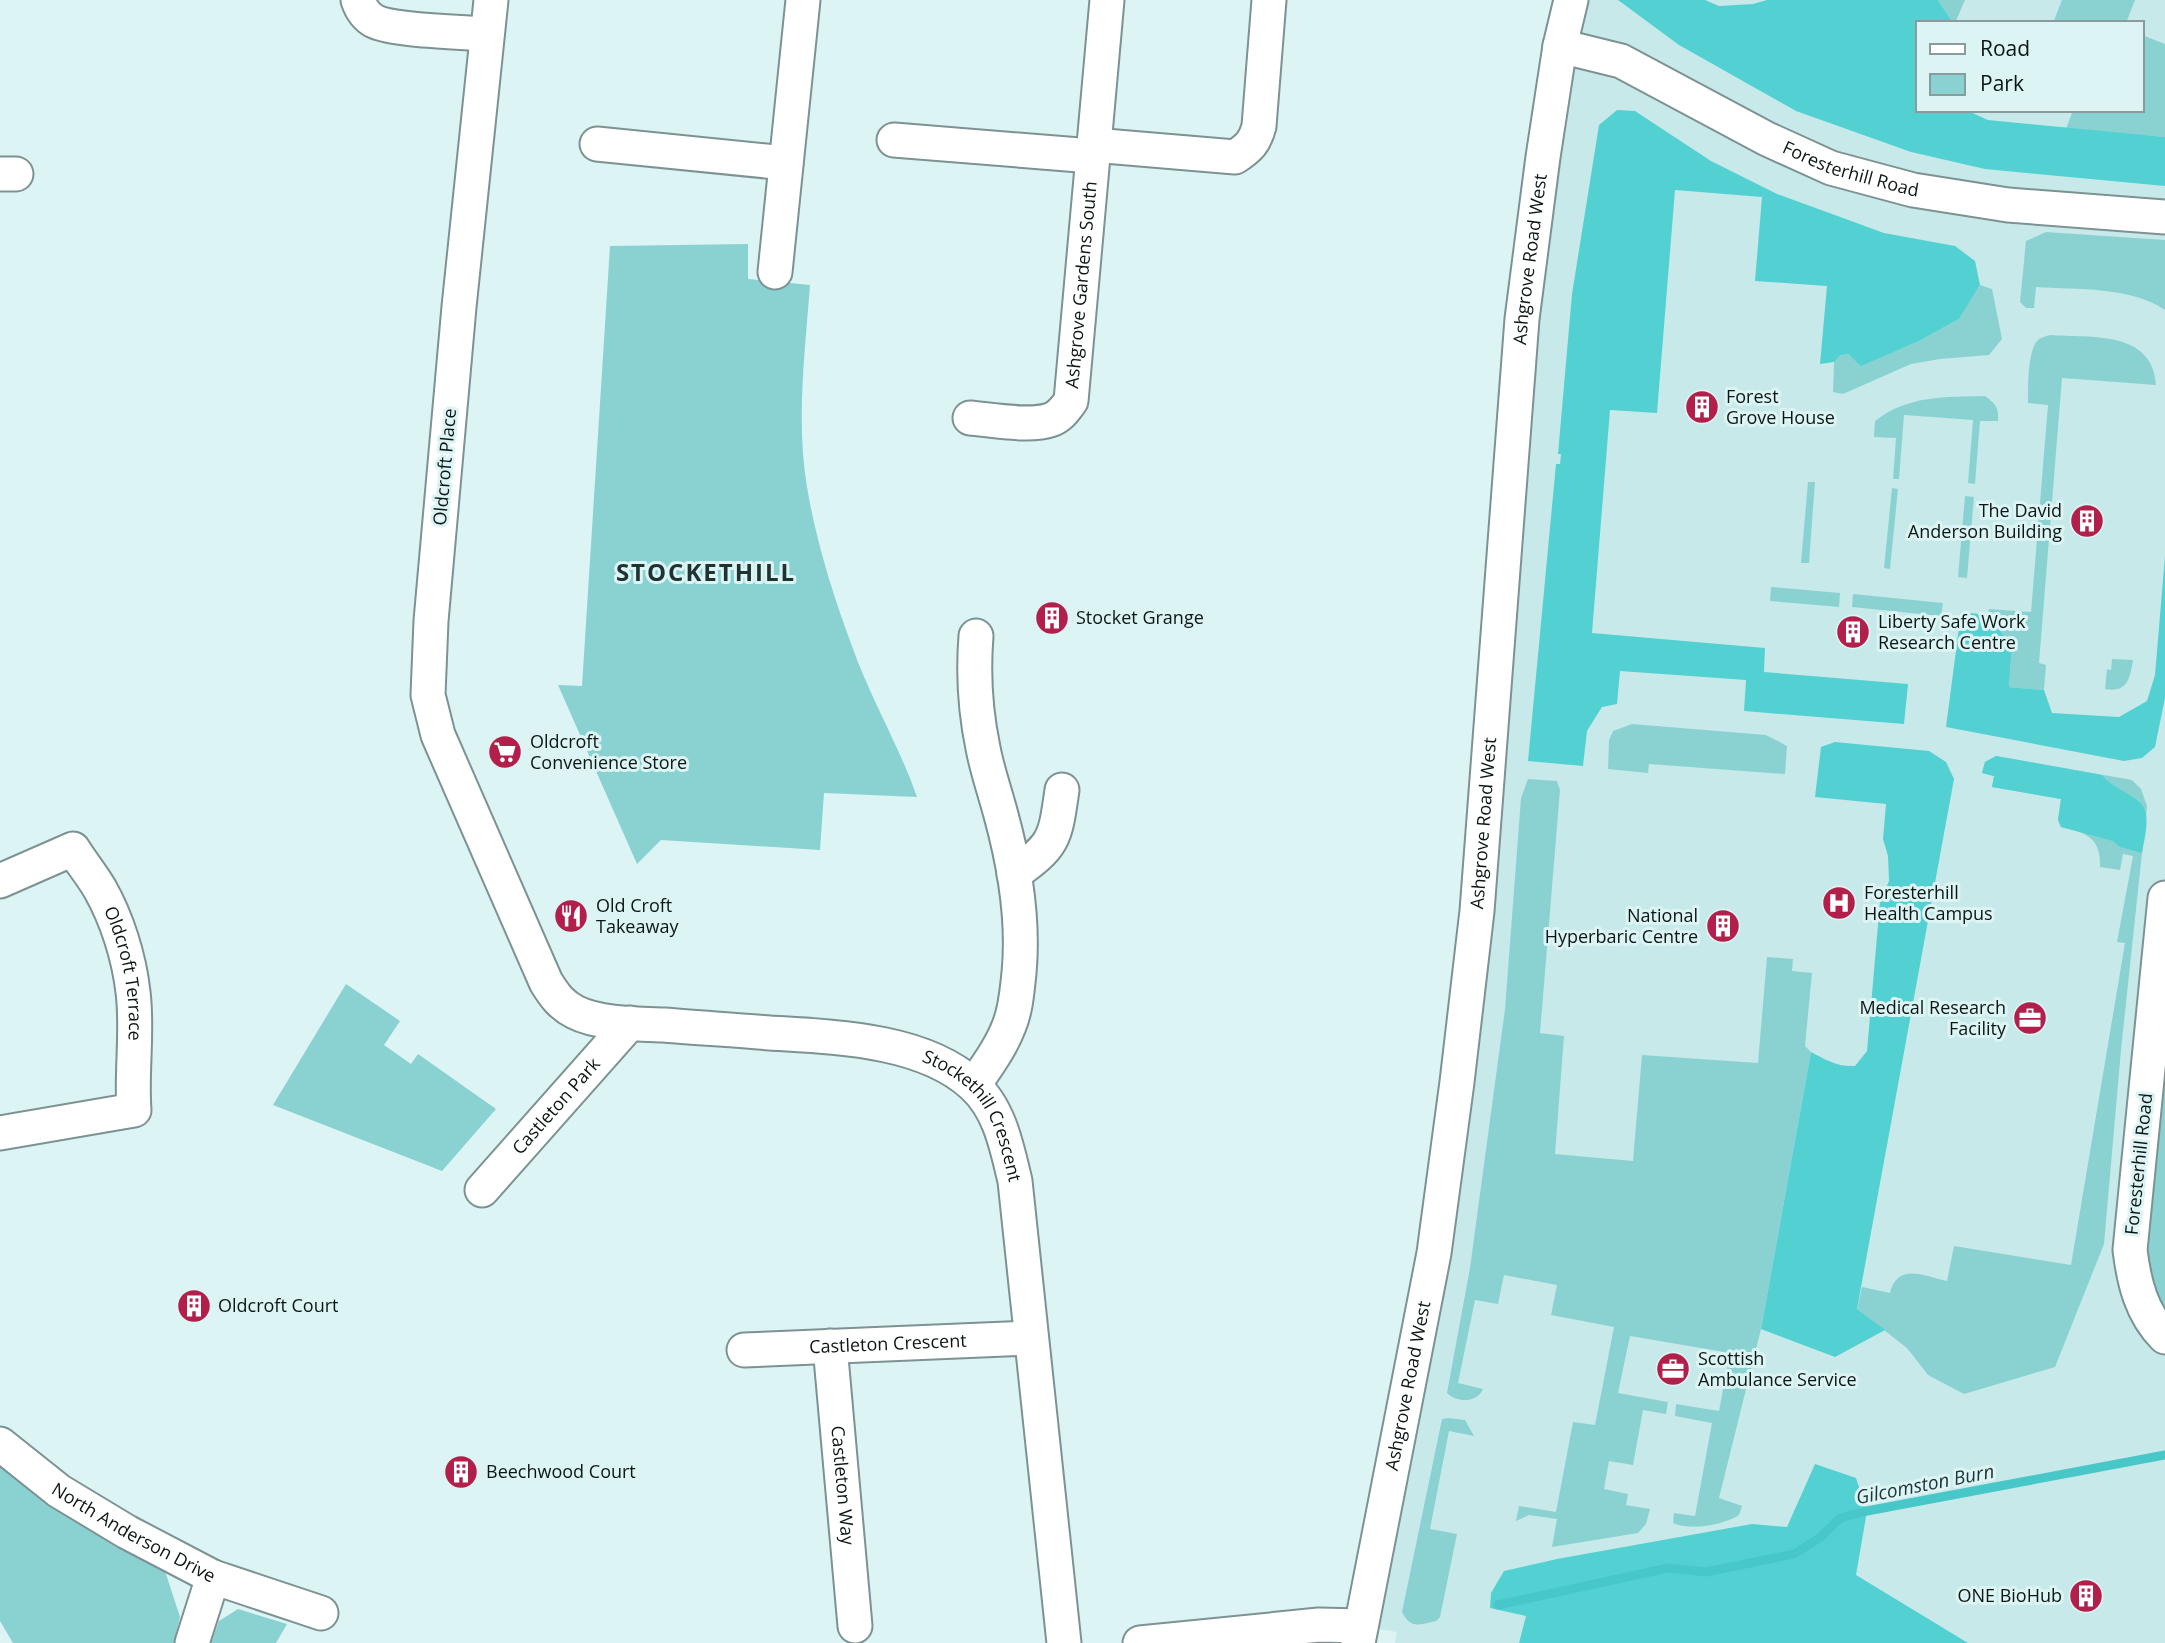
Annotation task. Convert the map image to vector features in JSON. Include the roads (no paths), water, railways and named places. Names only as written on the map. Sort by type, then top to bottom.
[{"type":"street","points":[[358,0],[361,10],[374,21],[393,26],[487,34]]},
{"type":"street","name":"Oldcroft Place","points":[[491,0],[430,621],[428,695],[438,736],[452,771],[518,917]]},
{"type":"street","points":[[775,272],[803,0]]},
{"type":"street","name":"Ashgrove Gardens South","points":[[970,418],[1035,422],[1051,420],[1063,412],[1071,401],[1107,0]]},
{"type":"street","points":[[894,140],[1235,157],[1255,142],[1259,126],[1269,0]]},
{"type":"street","name":"Ashgrove Road West","points":[[1360,1634],[1434,1254],[1457,1082],[1478,911],[1522,319],[1560,46],[1571,0]]},
{"type":"street","name":"Foresterhill Road","points":[[1560,46],[1621,61],[1756,134],[1830,169],[1913,190],[2008,205],[2165,217]]},
{"type":"street","points":[[597,144],[786,163]]},
{"type":"street","points":[[974,1085],[1001,1044],[1010,1024],[1017,997],[1021,951],[1019,905],[1014,874],[976,714],[973,674],[976,636]]},
{"type":"street","points":[[1014,874],[1037,858],[1052,841],[1062,790]]},
{"type":"street","name":"Oldcroft Terrace","points":[[0,881],[73,849],[100,889],[127,958],[134,992],[135,1043],[132,1078],[134,1110],[0,1133]]},
{"type":"street","name":"Foresterhill Road","points":[[2165,898],[2130,1250],[2133,1281],[2144,1309],[2165,1337]]},
{"type":"street","name":"Stockethill Crescent","points":[[518,917],[546,982],[558,1001],[576,1013],[630,1023],[804,1035],[882,1044],[921,1055],[949,1068],[974,1085],[993,1111],[1005,1140],[1016,1192],[1064,1643]]},
{"type":"street","name":"Castleton Park","points":[[482,1190],[630,1023]]},
{"type":"street","name":"Castleton Crescent","points":[[744,1350],[1031,1338]]},
{"type":"street","name":"Castleton Way","points":[[830,1346],[855,1626]]},
{"type":"street","name":"North Anderson Drive","points":[[0,1444],[59,1491],[127,1532],[214,1577],[192,1643]]},
{"type":"street","points":[[214,1577],[321,1613]]},
{"type":"street","points":[[1140,1643],[1255,1637],[1319,1625],[1360,1634]]},
{"type":"waterway","name":"Gilcomston Burn","points":[[1498,1605],[1668,1568],[1706,1572],[1794,1554],[1821,1537],[1840,1518],[2165,1455]]},
{"type":"place","name":"Forest Grove House","points":[[1702,407]]},
{"type":"place","name":"The David Anderson Building","points":[[2087,521]]},
{"type":"place","name":"Stocket Grange","points":[[1052,618]]},
{"type":"place","name":"Liberty Safe Work Research Centre","points":[[1853,632]]},
{"type":"place","name":"Oldcroft Convenience Store","points":[[505,752]]},
{"type":"place","name":"Foresterhill Health Campus","points":[[1839,903]]},
{"type":"place","name":"Old Croft Takeaway","points":[[571,916]]},
{"type":"place","name":"National Hyperbaric Centre","points":[[1723,926]]},
{"type":"place","name":"Medical Research Facility","points":[[2030,1018]]},
{"type":"place","name":"Oldcroft Court","points":[[194,1306]]},
{"type":"place","name":"Scottish Ambulance Service","points":[[1673,1369]]},
{"type":"place","name":"Beechwood Court","points":[[461,1472]]},
{"type":"place","name":"ONE BioHub","points":[[2086,1596]]},
{"type":"district","name":"STOCKETHILL","points":[[706,573]]}]
